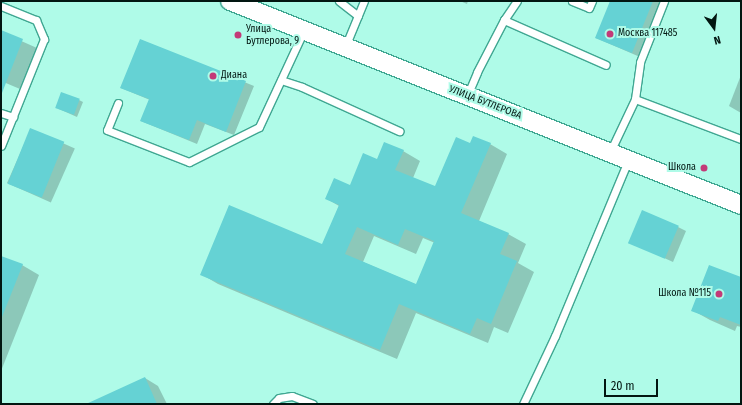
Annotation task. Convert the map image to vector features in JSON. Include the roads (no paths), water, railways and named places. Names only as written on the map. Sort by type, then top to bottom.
[{"type":"street","name":"УЛИЦА БУТЛЕРОВА","points":[[230,1],[741,205]]},
{"type":"lane","points":[[339,1],[358,16]]},
{"type":"lane","points":[[344,47],[364,1]]},
{"type":"lane","points":[[467,96],[477,72],[504,20],[517,1]]},
{"type":"lane","points":[[572,1],[589,8],[592,1]]},
{"type":"lane","points":[[610,152],[635,99],[640,62],[664,1]]},
{"type":"lane","points":[[1,6],[36,20],[44,39],[1,146]]},
{"type":"lane","points":[[504,20],[606,65]]},
{"type":"lane","points":[[118,103],[108,130],[189,162],[259,127],[304,30]]},
{"type":"lane","points":[[281,80],[302,87],[400,131]]},
{"type":"lane","points":[[635,99],[741,140]]},
{"type":"lane","points":[[1,113],[13,117]]},
{"type":"lane","points":[[523,404],[555,336],[629,159]]},
{"type":"lane","points":[[272,404],[279,398],[292,396],[313,404]]},
{"type":"place","name":"Москва 117485","points":[[610,34]]},
{"type":"place","name":"Улица Бутлерова, 9","points":[[238,35]]},
{"type":"place","name":"Диана","points":[[213,76]]},
{"type":"place","name":"Школа","points":[[704,168]]},
{"type":"place","name":"Школа №115","points":[[719,294]]}]
